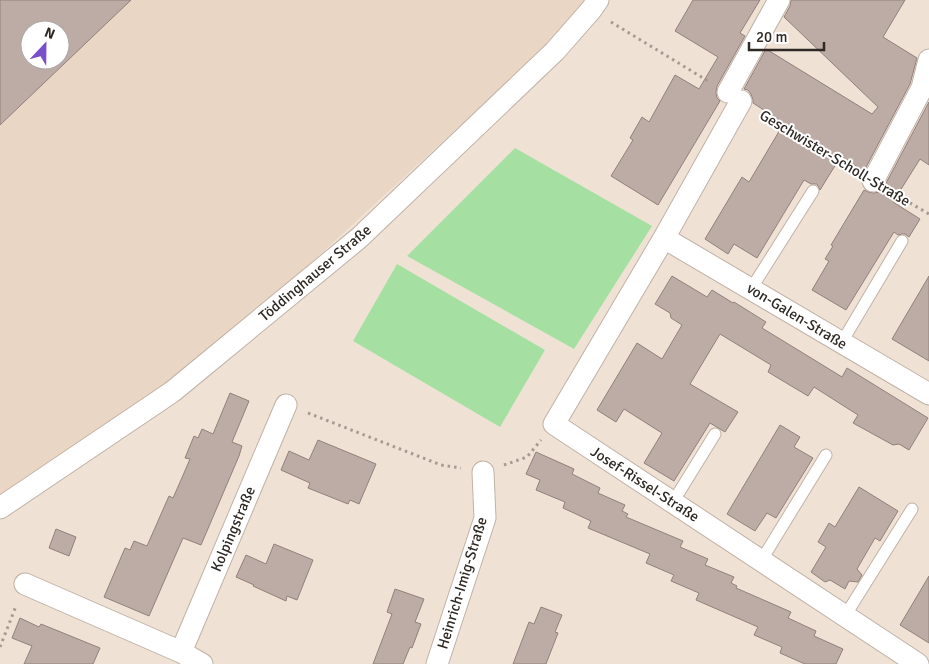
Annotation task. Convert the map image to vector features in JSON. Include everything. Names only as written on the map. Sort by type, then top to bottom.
[{"type":"street","name":"Töddinghauser Straße","points":[[0,508],[172,392],[358,238],[555,50],[598,0]]},
{"type":"street","points":[[554,424],[664,238],[734,97],[779,0]]},
{"type":"street","points":[[873,181],[922,88],[929,60]]},
{"type":"street","name":"von-Galen-Straße","points":[[664,238],[929,393]]},
{"type":"street","name":"Kolpingstraße","points":[[181,652],[286,405]]},
{"type":"street","name":"Josef-Rissel-Straße","points":[[554,424],[918,664]]},
{"type":"street","name":"Heinrich-Imig-Straße","points":[[437,664],[485,518],[483,472]]},
{"type":"street","points":[[25,584],[181,652],[202,664]]},
{"type":"lane","points":[[751,289],[813,191]]},
{"type":"lane","points":[[842,342],[902,241]]},
{"type":"lane","points":[[673,502],[715,434]]},
{"type":"lane","points":[[761,561],[826,456]]},
{"type":"lane","points":[[845,616],[912,509]]},
{"type":"path","name":"Geschwister-Scholl-Straße","points":[[621,28],[929,214]]},
{"type":"path","points":[[286,405],[441,465],[483,472],[528,457],[554,424]]},
{"type":"path","points":[[0,647],[25,584]]},
{"type":"shaded area","points":[[0,0],[588,0],[571,23],[264,306],[133,408],[0,500]]},
{"type":"green space","points":[[515,148],[652,226],[574,349],[407,256]]},
{"type":"green space","points":[[397,264],[545,350],[500,427],[353,341]]},
{"type":"building","points":[[0,0],[131,0],[70,58],[70,20],[20,20],[20,70],[58,70],[0,125]]},
{"type":"building","points":[[693,0],[760,0],[740,33],[745,36],[717,86],[717,98],[720,101],[658,205],[611,176],[633,140],[630,138],[642,117],[649,122],[675,75],[699,89],[718,57],[675,31]]},
{"type":"building","points":[[791,0],[905,0],[883,37],[917,58],[910,84],[864,171],[841,156],[820,190],[817,184],[811,184],[804,180],[757,258],[734,244],[728,254],[705,239],[742,177],[749,182],[784,123],[753,103],[751,94],[748,90],[744,89],[766,49],[872,114],[878,107],[784,17]]},
{"type":"building","points":[[929,102],[929,165],[920,159],[893,202],[920,219],[909,237],[905,234],[898,235],[894,232],[846,310],[812,290],[829,261],[825,259],[833,246],[831,245],[864,190],[874,193],[879,192],[884,187]]},
{"type":"building","points":[[672,276],[707,297],[712,290],[734,302],[766,322],[762,328],[842,377],[847,368],[928,418],[909,450],[899,444],[893,445],[853,423],[858,415],[814,387],[808,396],[768,372],[771,365],[720,334],[690,384],[738,412],[725,432],[710,423],[674,481],[644,463],[662,433],[624,409],[616,422],[597,410],[637,343],[662,359],[682,325],[671,318],[670,313],[655,304]]},
{"type":"building","points":[[929,276],[929,361],[892,339]]},
{"type":"building","points":[[230,393],[249,401],[232,442],[242,446],[201,545],[183,538],[149,616],[104,597],[125,548],[130,550],[134,541],[147,546],[169,496],[173,498],[190,459],[185,458],[194,436],[198,438],[202,429],[213,434]]},
{"type":"building","points":[[780,425],[800,437],[794,447],[813,458],[776,518],[767,513],[755,531],[727,514]]},
{"type":"building","points":[[318,440],[376,464],[359,504],[350,500],[348,504],[308,488],[310,483],[281,470],[289,451],[309,460]]},
{"type":"building","points":[[536,452],[574,469],[572,474],[600,488],[598,493],[625,505],[622,511],[628,514],[626,517],[683,541],[680,547],[708,559],[705,565],[734,577],[731,583],[737,586],[736,588],[791,612],[788,618],[816,631],[814,636],[843,649],[836,664],[805,664],[780,653],[782,647],[754,635],[758,627],[696,600],[699,593],[671,581],[674,575],[646,563],[650,554],[588,528],[591,521],[563,508],[565,502],[536,490],[540,480],[526,474]]},
{"type":"building","points":[[859,487],[898,511],[880,541],[875,538],[857,569],[862,575],[858,582],[849,581],[845,589],[830,580],[825,582],[811,572],[826,547],[818,542],[829,523],[835,527]]},
{"type":"building","points":[[56,529],[76,537],[69,556],[49,548]]},
{"type":"building","points":[[274,544],[313,560],[297,600],[287,596],[286,601],[236,577],[246,555],[266,564]]},
{"type":"building","points":[[929,576],[929,643],[900,625]]},
{"type":"building","points":[[395,589],[424,599],[415,622],[421,624],[412,648],[410,647],[403,664],[373,664],[392,614],[387,612]]},
{"type":"building","points":[[541,607],[562,615],[555,632],[558,633],[546,664],[513,664],[529,622],[534,624]]},
{"type":"building","points":[[20,618],[39,627],[41,624],[100,648],[93,664],[24,664],[32,646],[12,638]]}]
